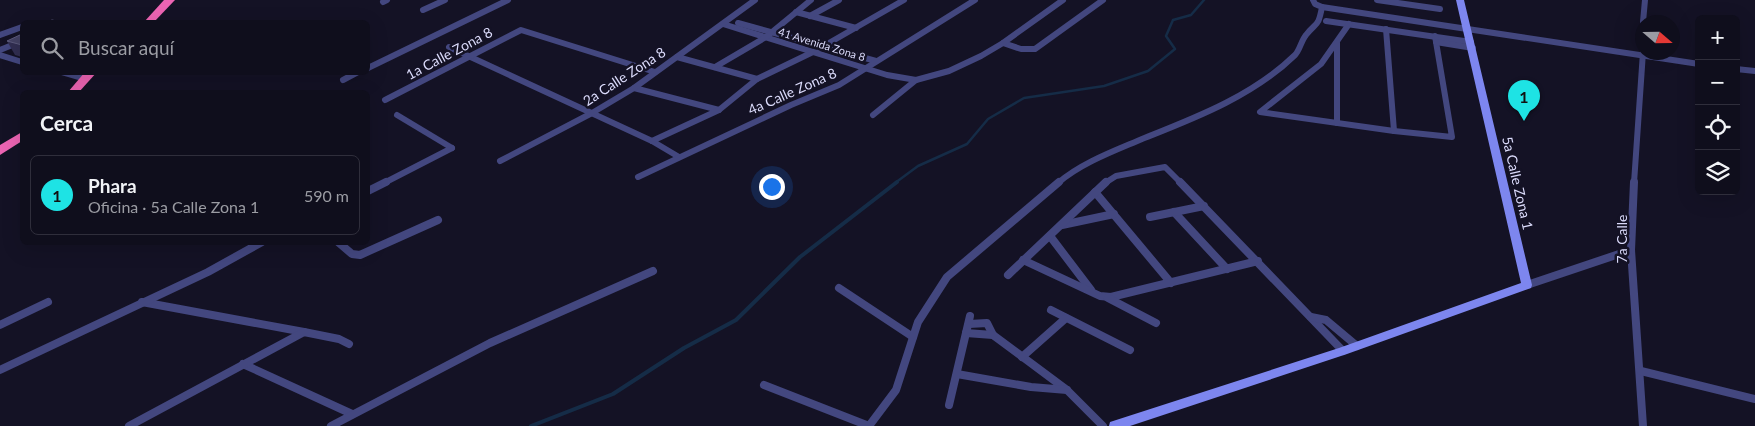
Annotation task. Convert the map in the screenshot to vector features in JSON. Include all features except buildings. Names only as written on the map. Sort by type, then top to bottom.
[{"type":"highway","points":[[142,20],[162,0]]},
{"type":"highway","points":[[150,20],[170,0]]},
{"type":"highway","points":[[84,90],[98,75]]},
{"type":"highway","points":[[75,90],[89,76]]},
{"type":"highway","points":[[0,152],[20,137]]},
{"type":"highway","points":[[0,158],[20,144]]},
{"type":"street","points":[[423,10],[445,0]]},
{"type":"street","points":[[370,67],[508,0]]},
{"type":"street","name":"2a Calle Zona 8","points":[[500,161],[592,113],[634,88],[755,0]]},
{"type":"street","points":[[715,67],[766,37],[811,0]]},
{"type":"street","points":[[810,16],[839,0]]},
{"type":"street","points":[[652,141],[719,110],[757,79],[815,52],[904,0]]},
{"type":"street","name":"4a Calle Zona 8","points":[[638,177],[791,105],[839,85],[976,0]]},
{"type":"street","points":[[873,115],[916,80],[969,62],[1003,43],[1063,0]]},
{"type":"street","points":[[1003,43],[1021,49],[1035,49],[1103,0]]},
{"type":"street","points":[[1313,0],[1315,4],[1322,7],[1635,53]]},
{"type":"street","points":[[1381,0],[1440,9]]},
{"type":"street","points":[[1429,0],[1430,8]]},
{"type":"street","name":"5a Calle Zona 1","points":[[1460,0],[1469,30],[1527,285]]},
{"type":"street","points":[[1644,15],[1645,0]]},
{"type":"street","points":[[764,385],[869,426],[896,390],[918,322],[947,277],[1054,185],[1080,168],[1113,151],[1224,105],[1260,82],[1296,54],[1306,35],[1319,23],[1322,7]]},
{"type":"street","points":[[796,12],[856,28]]},
{"type":"street","points":[[1326,21],[1386,29],[1472,45]]},
{"type":"street","name":"41 Avenida Zona 8","points":[[726,22],[772,32],[876,61]]},
{"type":"street","name":"41 Avenida Zona 8","points":[[726,22],[766,37],[887,75],[916,80]]},
{"type":"street","points":[[1349,24],[1321,64],[1260,110],[1263,114],[1452,137],[1436,39]]},
{"type":"street","points":[[0,35],[20,28]]},
{"type":"street","points":[[1386,29],[1394,131]]},
{"type":"street","name":"1a Calle Zona 8","points":[[385,100],[518,31],[524,30],[655,72]]},
{"type":"street","points":[[0,50],[20,42]]},
{"type":"street","points":[[1336,43],[1338,123]]},
{"type":"street","points":[[449,47],[652,141],[679,157]]},
{"type":"street","points":[[0,55],[20,61]]},
{"type":"street","points":[[677,57],[757,79]]},
{"type":"street","name":"7a Calle","points":[[1643,60],[1631,250],[1641,371],[1643,426]]},
{"type":"street","points":[[1677,60],[1695,63]]},
{"type":"street","points":[[1740,69],[1755,71]]},
{"type":"street","points":[[343,80],[352,75]]},
{"type":"street","points":[[634,88],[719,110]]},
{"type":"street","points":[[370,190],[452,148],[397,115]]},
{"type":"street","points":[[1008,275],[1107,181],[1116,176],[1165,167],[1343,351]]},
{"type":"street","points":[[1095,192],[1171,283]]},
{"type":"street","points":[[1150,217],[1204,206]]},
{"type":"street","points":[[1174,212],[1226,269]]},
{"type":"street","points":[[1062,225],[1114,214]]},
{"type":"street","points":[[342,245],[352,254],[360,255],[438,220]]},
{"type":"street","points":[[1050,236],[1093,292]]},
{"type":"street","points":[[0,370],[208,272],[257,245]]},
{"type":"street","points":[[1115,426],[1343,351],[1631,250]]},
{"type":"street","points":[[1024,260],[1107,297],[1156,323]]},
{"type":"street","points":[[1107,297],[1115,297],[1258,261]]},
{"type":"street","points":[[331,426],[490,342],[653,270]]},
{"type":"street","points":[[839,288],[913,337]]},
{"type":"street","points":[[0,325],[48,302]]},
{"type":"street","points":[[142,302],[339,339],[349,344]]},
{"type":"street","points":[[1051,310],[1130,350]]},
{"type":"street","points":[[1311,317],[1326,320],[1357,346]]},
{"type":"street","points":[[1022,357],[1066,318]]},
{"type":"street","points":[[949,406],[969,320],[988,323],[993,335],[1066,390],[1103,426]]},
{"type":"street","points":[[129,426],[304,332]]},
{"type":"street","points":[[966,333],[993,335]]},
{"type":"street","points":[[243,364],[352,414]]},
{"type":"street","points":[[1641,371],[1755,399]]},
{"type":"street","points":[[957,374],[1031,387],[1066,390]]},
{"type":"waterway","points":[[895,183],[918,166],[967,144],[988,119],[1024,98],[1104,86],[1148,71],[1175,49],[1166,36],[1173,20],[1191,15],[1204,0]]},
{"type":"waterway","points":[[531,426],[613,394],[684,348],[736,320],[800,257],[897,182]]},
{"type":"place","name":"Phara","points":[[1524,121]]}]
